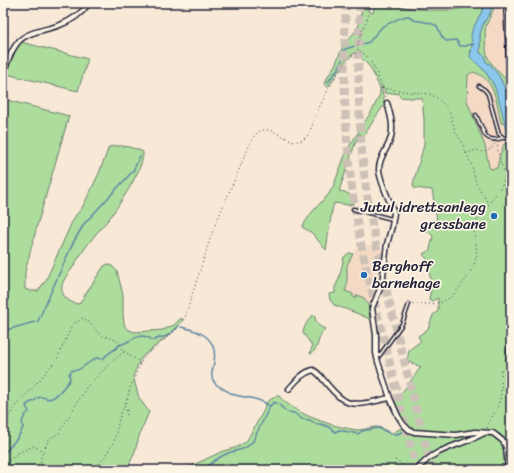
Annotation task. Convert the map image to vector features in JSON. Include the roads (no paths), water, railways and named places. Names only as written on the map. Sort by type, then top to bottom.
[{"type":"street","points":[[3,75],[12,52],[23,37],[61,25],[78,15],[89,3]]},
{"type":"street","points":[[387,103],[392,118],[391,136],[389,143],[383,152],[379,168],[380,176],[394,213],[394,219],[387,244],[382,284],[372,308],[377,356],[381,372],[398,416],[409,430],[414,432],[456,435],[475,432],[493,433],[503,442],[506,447],[508,470]]},
{"type":"street","points":[[289,389],[299,377],[313,370],[319,373],[338,396],[346,402],[352,404],[390,398]]},
{"type":"street","points":[[417,470],[423,462],[435,454],[451,446],[477,437],[485,432]]},
{"type":"lane","points":[[509,76],[505,4],[511,5]]},
{"type":"lane","points":[[479,86],[488,94],[499,133],[502,138]]},
{"type":"lane","points":[[476,115],[485,135],[489,139],[511,139]]},
{"type":"lane","points":[[352,209],[394,219]]},
{"type":"lane","points":[[510,302],[510,343],[508,359],[509,367],[511,367]]},
{"type":"lane","points":[[377,356],[380,355],[402,324],[409,304]]},
{"type":"water","points":[[486,3],[492,3],[490,13],[483,24],[480,34],[480,53],[485,56],[486,62],[491,65],[497,73],[506,94],[509,105],[511,128],[511,163],[503,115],[494,85],[484,70],[470,57],[472,47],[472,31]]},
{"type":"waterway","points":[[360,45],[369,42],[383,26],[405,16],[409,16],[413,20],[434,24],[437,26],[442,37],[446,41],[456,40],[460,46],[474,44]]},
{"type":"waterway","points":[[328,82],[339,67],[342,60],[343,51],[355,46]]},
{"type":"waterway","points":[[3,331],[38,321],[73,243],[84,224],[133,171],[140,156]]},
{"type":"waterway","points":[[3,451],[8,450],[17,439],[23,428],[23,419],[29,412],[26,406],[39,397],[47,399],[54,397],[69,381],[69,374],[71,371],[78,370],[96,358],[103,359],[119,345],[139,336],[155,340],[165,337],[178,327]]},
{"type":"waterway","points":[[181,327],[195,331],[211,341],[215,354],[212,378],[216,384],[235,395],[259,400],[270,406]]},
{"type":"waterway","points":[[203,470],[228,453],[242,449],[249,445],[253,441],[270,406],[274,402],[287,412],[294,413],[302,419],[310,420],[316,424],[329,427],[335,432],[339,430],[358,434],[362,431],[378,428],[391,434],[397,434],[405,430]]},
{"type":"tunnel","points":[[346,3],[345,106],[351,182],[360,240],[367,272],[417,470]]},
{"type":"tunnel","points":[[360,3],[358,70],[365,181],[383,276],[432,470]]},
{"type":"place","name":"Jutul idrettsanlegg gressbane","points":[[494,216]]},
{"type":"place","name":"Berghoff barnehage","points":[[364,275]]}]
